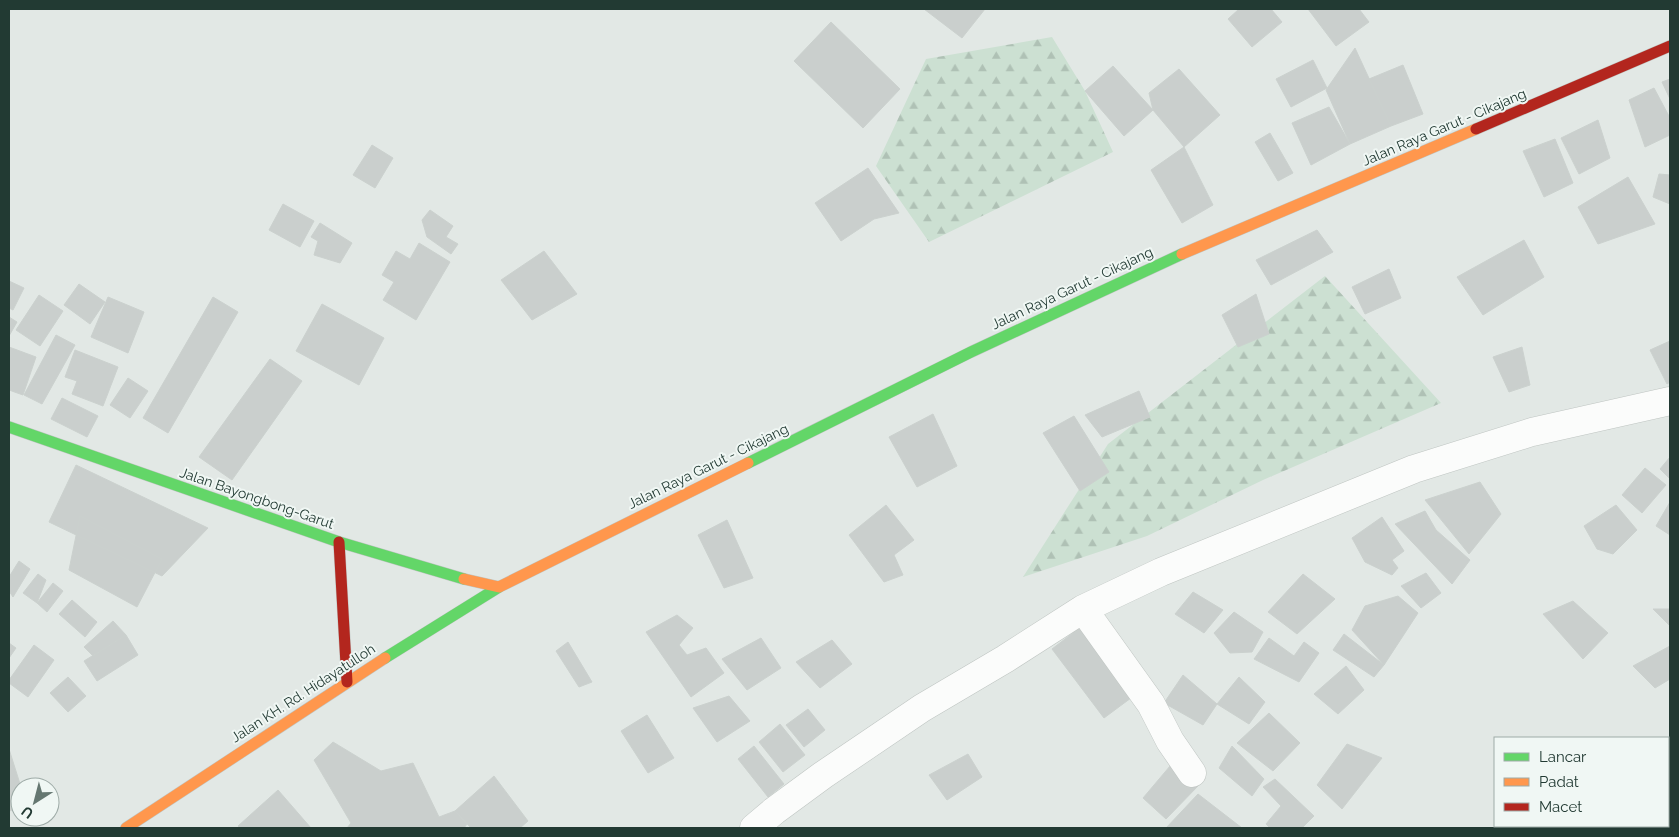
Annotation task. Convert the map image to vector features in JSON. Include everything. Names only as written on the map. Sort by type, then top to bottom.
[{"type":"main road","name":"Jalan Raya Garut - Cikajang","points":[[500,587],[971,352],[1144,270],[1670,46]]},
{"type":"main road","name":"Jalan Bayongbong-Garut","points":[[9,427],[339,542],[445,574],[500,587]]},
{"type":"main road","points":[[339,542],[347,682]]},
{"type":"main road","name":"Jalan KH. Rd. Hidayatulloh","points":[[126,828],[347,682],[500,587]]},
{"type":"street","points":[[754,828],[774,810],[823,775],[922,708],[1005,659],[1083,609],[1161,572],[1414,469],[1532,432],[1670,401]]},
{"type":"street","points":[[1083,609],[1151,704],[1170,741],[1192,772]]},
{"type":"green space","points":[[1052,37],[1085,91],[1113,152],[929,242],[876,166],[926,59]]},
{"type":"green space","points":[[1325,276],[1441,403],[1263,480],[1147,536],[1023,577],[1108,444]]},
{"type":"building","points":[[924,9],[985,9],[962,38]]},
{"type":"building","points":[[1239,9],[1271,9],[1282,22],[1252,47],[1228,19]]},
{"type":"building","points":[[1308,9],[1359,9],[1369,22],[1336,46]]},
{"type":"building","points":[[831,22],[900,89],[863,128],[794,61]]},
{"type":"building","points":[[1355,48],[1391,126],[1350,144],[1326,90]]},
{"type":"building","points":[[1313,60],[1327,88],[1291,107],[1276,79]]},
{"type":"building","points":[[1403,65],[1423,114],[1391,126],[1369,79]]},
{"type":"building","points":[[1113,66],[1153,110],[1124,136],[1085,91]]},
{"type":"building","points":[[1179,69],[1220,115],[1184,147],[1153,110],[1149,93]]},
{"type":"building","points":[[1670,79],[1670,99],[1662,82]]},
{"type":"building","points":[[1654,88],[1670,118],[1670,135],[1645,147],[1629,100]]},
{"type":"building","points":[[1329,107],[1350,144],[1311,165],[1292,123]]},
{"type":"building","points":[[1598,120],[1610,158],[1579,174],[1561,138]]},
{"type":"building","points":[[1270,133],[1293,173],[1278,181],[1255,142]]},
{"type":"building","points":[[1555,139],[1573,183],[1544,197],[1523,151]]},
{"type":"building","points":[[372,145],[393,158],[375,188],[353,175]]},
{"type":"building","points":[[1184,147],[1213,205],[1182,223],[1151,170]]},
{"type":"building","points":[[868,168],[899,213],[874,219],[841,241],[815,203]]},
{"type":"building","points":[[1659,174],[1670,175],[1670,204],[1653,197]]},
{"type":"building","points":[[1628,177],[1655,224],[1598,244],[1578,207]]},
{"type":"building","points":[[283,204],[314,221],[300,247],[269,230]]},
{"type":"building","points":[[430,210],[453,226],[446,237],[458,244],[451,254],[427,237],[422,220]]},
{"type":"building","points":[[320,223],[352,243],[340,263],[314,255],[318,241],[311,237]]},
{"type":"building","points":[[1317,230],[1333,252],[1271,285],[1256,260]]},
{"type":"building","points":[[1524,240],[1544,277],[1483,315],[1457,277]]},
{"type":"building","points":[[419,243],[450,262],[416,320],[383,300],[394,282],[382,275],[396,251],[410,259]]},
{"type":"building","points":[[544,251],[577,294],[532,320],[501,280]]},
{"type":"building","points":[[1389,269],[1401,298],[1365,314],[1352,287]]},
{"type":"building","points":[[9,281],[24,288],[13,310],[9,308]]},
{"type":"building","points":[[79,284],[105,302],[90,324],[64,305]]},
{"type":"building","points":[[1256,294],[1269,334],[1238,347],[1222,315]]},
{"type":"building","points":[[39,295],[63,311],[40,346],[16,330]]},
{"type":"building","points":[[108,297],[144,312],[128,353],[91,337]]},
{"type":"building","points":[[213,297],[238,312],[168,433],[143,418]]},
{"type":"building","points":[[322,304],[384,338],[359,385],[296,351]]},
{"type":"building","points":[[9,317],[17,322],[9,336]]},
{"type":"building","points":[[56,335],[75,345],[42,404],[24,395]]},
{"type":"building","points":[[1670,341],[1670,382],[1667,384],[1650,350]]},
{"type":"building","points":[[9,347],[36,357],[23,395],[9,390]]},
{"type":"building","points":[[1522,347],[1530,385],[1509,392],[1493,357]]},
{"type":"building","points":[[75,350],[118,367],[103,406],[72,394],[77,381],[65,377]]},
{"type":"building","points":[[270,359],[302,381],[232,480],[199,457]]},
{"type":"building","points":[[128,378],[148,391],[130,418],[110,405]]},
{"type":"building","points":[[1139,391],[1150,417],[1102,437],[1085,415]]},
{"type":"building","points":[[62,398],[98,416],[87,437],[51,419]]},
{"type":"building","points":[[933,414],[957,466],[917,487],[889,437]]},
{"type":"building","points":[[1074,416],[1109,472],[1080,491],[1043,433]]},
{"type":"building","points":[[1670,457],[1670,479],[1660,469]]},
{"type":"building","points":[[76,465],[208,528],[162,576],[49,522]]},
{"type":"building","points":[[1645,468],[1666,485],[1642,513],[1622,495]]},
{"type":"building","points":[[1480,482],[1501,514],[1469,554],[1425,500]]},
{"type":"building","points":[[1670,502],[1670,535],[1656,526]]},
{"type":"building","points":[[886,505],[914,540],[894,555],[903,575],[884,582],[849,535]]},
{"type":"building","points":[[1616,505],[1637,530],[1613,554],[1597,549],[1584,526]]},
{"type":"building","points":[[1425,511],[1436,530],[1470,560],[1452,584],[1395,524]]},
{"type":"building","points":[[80,516],[162,559],[137,607],[69,570]]},
{"type":"building","points":[[1382,517],[1404,551],[1392,560],[1398,568],[1392,575],[1365,562],[1352,538]]},
{"type":"building","points":[[727,520],[753,578],[724,588],[698,535]]},
{"type":"building","points":[[19,561],[30,569],[13,597],[9,591],[9,577]]},
{"type":"building","points":[[1426,573],[1441,593],[1421,608],[1401,586]]},
{"type":"building","points":[[38,574],[46,580],[37,603],[23,593]]},
{"type":"building","points":[[1303,574],[1335,599],[1297,634],[1268,612]]},
{"type":"building","points":[[53,583],[63,591],[47,612],[37,603]]},
{"type":"building","points":[[1193,592],[1223,610],[1204,633],[1175,614]]},
{"type":"building","points":[[1398,596],[1418,613],[1384,665],[1352,630],[1365,606]]},
{"type":"building","points":[[72,600],[97,622],[85,637],[59,614]]},
{"type":"building","points":[[1573,601],[1608,633],[1583,659],[1543,614]]},
{"type":"building","points":[[1653,609],[1670,609],[1670,626]]},
{"type":"building","points":[[1234,612],[1263,632],[1252,652],[1230,653],[1214,633]]},
{"type":"building","points":[[677,615],[693,628],[679,645],[687,655],[706,648],[724,673],[691,697],[646,632]]},
{"type":"building","points":[[113,621],[126,635],[93,656],[84,647]]},
{"type":"building","points":[[1082,626],[1135,695],[1104,718],[1052,649]]},
{"type":"building","points":[[1344,634],[1384,665],[1374,677],[1333,650]]},
{"type":"building","points":[[126,635],[138,655],[97,681],[84,661]]},
{"type":"building","points":[[761,638],[781,668],[747,690],[722,659]]},
{"type":"building","points":[[1269,638],[1294,656],[1304,642],[1319,653],[1299,682],[1254,659]]},
{"type":"building","points":[[832,640],[852,664],[820,688],[796,662]]},
{"type":"building","points":[[568,642],[592,682],[579,687],[556,651]]},
{"type":"building","points":[[9,643],[16,648],[9,658]]},
{"type":"building","points":[[34,645],[54,660],[28,697],[9,683],[9,680]]},
{"type":"building","points":[[1670,646],[1670,679],[1655,688],[1633,666]]},
{"type":"building","points":[[1346,666],[1364,690],[1338,714],[1314,694]]},
{"type":"building","points":[[1183,675],[1217,704],[1203,725],[1164,703]]},
{"type":"building","points":[[68,677],[86,696],[68,712],[50,693]]},
{"type":"building","points":[[1239,677],[1265,702],[1249,724],[1217,704]]},
{"type":"building","points":[[729,696],[750,721],[717,742],[693,708]]},
{"type":"building","points":[[808,709],[825,730],[804,747],[786,725]]},
{"type":"building","points":[[1269,713],[1300,743],[1273,771],[1237,743]]},
{"type":"building","points":[[647,715],[674,758],[648,773],[621,731]]},
{"type":"building","points":[[780,724],[805,755],[783,772],[759,742]]},
{"type":"building","points":[[333,742],[381,771],[413,763],[439,817],[455,811],[467,824],[464,828],[347,828],[351,823],[314,760]]},
{"type":"building","points":[[1347,744],[1382,758],[1342,809],[1317,785]]},
{"type":"building","points":[[754,746],[784,784],[768,797],[738,759]]},
{"type":"building","points":[[1232,746],[1264,779],[1252,796],[1219,768]]},
{"type":"building","points":[[9,749],[18,777],[10,777],[9,811]]},
{"type":"building","points":[[968,754],[982,777],[947,800],[929,775]]},
{"type":"building","points":[[1176,759],[1198,786],[1166,819],[1143,798]]},
{"type":"building","points":[[494,776],[528,821],[520,828],[471,828],[455,811]]},
{"type":"building","points":[[1275,779],[1314,816],[1302,828],[1270,828],[1266,824],[1281,806],[1263,787]]},
{"type":"building","points":[[278,790],[311,828],[240,828],[238,826]]},
{"type":"building","points":[[1198,794],[1242,828],[1166,828]]},
{"type":"traffic: fast","points":[[748,463],[971,352],[1182,254]]},
{"type":"traffic: fast","points":[[9,427],[339,542],[464,579]]},
{"type":"traffic: fast","points":[[385,658],[499,587]]},
{"type":"traffic: slow","points":[[1182,254],[1476,129]]},
{"type":"traffic: slow","points":[[464,579],[499,587],[748,463]]},
{"type":"traffic: slow","points":[[126,828],[385,658]]},
{"type":"traffic: jam","points":[[1476,129],[1670,46]]},
{"type":"traffic: jam","points":[[339,542],[347,682]]}]
